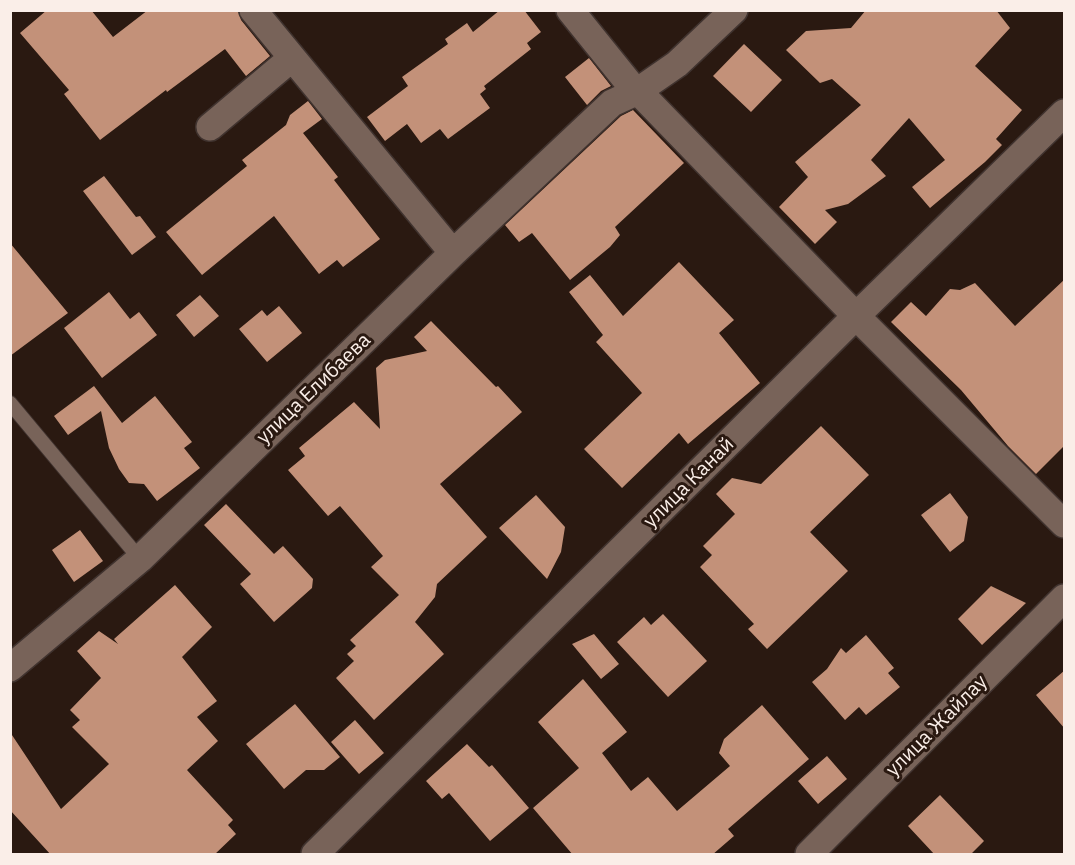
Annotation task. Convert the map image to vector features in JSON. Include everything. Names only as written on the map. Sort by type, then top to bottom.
[{"type":"street","points":[[253,10],[453,253]]},
{"type":"street","points":[[570,10],[637,92],[856,316],[1065,524]]},
{"type":"street","name":"улица Елибаева","points":[[10,668],[140,559],[453,253],[612,103],[637,92],[677,64],[734,10]]},
{"type":"street","points":[[210,127],[292,58]]},
{"type":"street","name":"улица Канай","points":[[315,855],[856,316],[1065,113]]},
{"type":"street","name":"улица Жайлау","points":[[809,855],[1065,598]]},
{"type":"lane","points":[[10,403],[140,559]]},
{"type":"building","points":[[47,10],[91,10],[113,37],[148,10],[238,10],[241,20],[270,56],[246,76],[225,49],[100,140],[64,94],[69,90],[20,33]]},
{"type":"building","points":[[500,10],[524,10],[541,32],[527,43],[531,49],[484,86],[486,89],[480,94],[490,108],[448,139],[440,129],[421,143],[407,124],[385,141],[367,117],[408,86],[402,77],[448,44],[445,39],[467,23],[473,32]]},
{"type":"building","points":[[866,10],[996,10],[1010,28],[975,66],[1022,110],[996,139],[1002,145],[930,208],[912,187],[945,160],[909,118],[871,160],[886,176],[848,204],[825,210],[837,222],[815,244],[779,207],[808,177],[795,162],[861,105],[832,79],[820,83],[786,50],[806,31],[851,28]]},
{"type":"building","points":[[744,44],[782,80],[751,112],[713,76]]},
{"type":"building","points":[[589,58],[611,86],[601,91],[587,105],[565,77]]},
{"type":"building","points":[[308,101],[322,119],[303,133],[338,177],[334,180],[380,239],[343,267],[337,260],[319,274],[274,216],[202,275],[166,232],[247,166],[242,160],[286,125],[290,115]]},
{"type":"building","points":[[633,110],[684,163],[615,227],[620,235],[610,247],[570,280],[532,233],[519,242],[505,225],[621,116]]},
{"type":"building","points":[[104,176],[136,217],[140,216],[156,237],[132,255],[83,191]]},
{"type":"building","points":[[10,243],[68,313],[10,356]]},
{"type":"building","points":[[679,262],[734,320],[719,333],[760,383],[688,444],[679,433],[622,488],[584,449],[642,393],[596,342],[603,335],[569,292],[590,275],[623,316]]},
{"type":"building","points":[[1065,279],[1065,445],[1036,474],[1008,446],[961,390],[891,322],[911,302],[926,316],[950,289],[960,290],[975,283],[1015,326]]},
{"type":"building","points":[[109,292],[130,319],[139,312],[157,335],[102,378],[64,328]]},
{"type":"building","points":[[200,295],[219,316],[194,337],[176,315]]},
{"type":"building","points":[[279,306],[302,333],[267,362],[239,329],[262,310],[267,316]]},
{"type":"building","points":[[431,321],[522,412],[440,484],[487,537],[437,584],[435,597],[415,622],[444,654],[374,720],[336,678],[354,661],[347,654],[356,646],[350,640],[399,595],[371,567],[383,556],[340,506],[328,516],[288,470],[305,456],[299,448],[354,402],[380,429],[376,368],[385,360],[427,351],[414,337]]},
{"type":"building","points":[[94,386],[122,423],[155,396],[192,442],[184,448],[200,468],[157,501],[144,484],[129,483],[109,448],[101,411],[68,435],[54,416]]},
{"type":"building","points":[[821,426],[869,475],[810,532],[848,571],[767,649],[748,629],[754,624],[700,567],[712,555],[703,546],[735,514],[716,494],[732,478],[761,484]]},
{"type":"building","points":[[950,493],[968,517],[964,541],[950,552],[921,515]]},
{"type":"building","points":[[536,495],[565,527],[561,552],[547,579],[499,528]]},
{"type":"building","points":[[226,504],[274,554],[283,546],[313,579],[312,588],[274,622],[240,584],[251,574],[204,525]]},
{"type":"building","points":[[80,530],[103,561],[74,582],[52,550]]},
{"type":"building","points":[[175,585],[212,627],[182,657],[217,701],[197,717],[218,741],[187,770],[233,820],[228,825],[236,834],[214,855],[51,855],[10,810],[10,732],[61,809],[109,764],[72,727],[80,720],[70,710],[101,678],[77,651],[99,631],[118,644],[114,639]]},
{"type":"building","points":[[991,586],[1026,603],[982,645],[958,619]]},
{"type":"building","points":[[663,614],[707,661],[668,697],[617,642],[644,617],[651,625]]},
{"type":"building","points":[[594,634],[619,664],[601,679],[572,644]]},
{"type":"building","points":[[866,635],[894,668],[888,673],[900,687],[866,715],[859,707],[845,720],[812,682],[827,669],[841,648],[846,653]]},
{"type":"building","points":[[1065,670],[1065,729],[1036,695]]},
{"type":"building","points":[[583,679],[627,732],[602,753],[631,791],[648,777],[677,811],[730,766],[719,753],[724,739],[762,705],[809,759],[728,829],[734,836],[712,855],[573,855],[533,808],[579,768],[538,722]]},
{"type":"building","points":[[295,704],[340,757],[324,770],[306,770],[284,789],[246,744]]},
{"type":"building","points":[[355,720],[384,753],[359,774],[331,742]]},
{"type":"building","points":[[467,744],[489,767],[492,765],[529,808],[490,841],[449,793],[442,799],[426,781]]},
{"type":"building","points":[[827,756],[847,779],[818,804],[798,781]]},
{"type":"building","points":[[940,795],[984,841],[970,855],[935,855],[908,826]]}]
